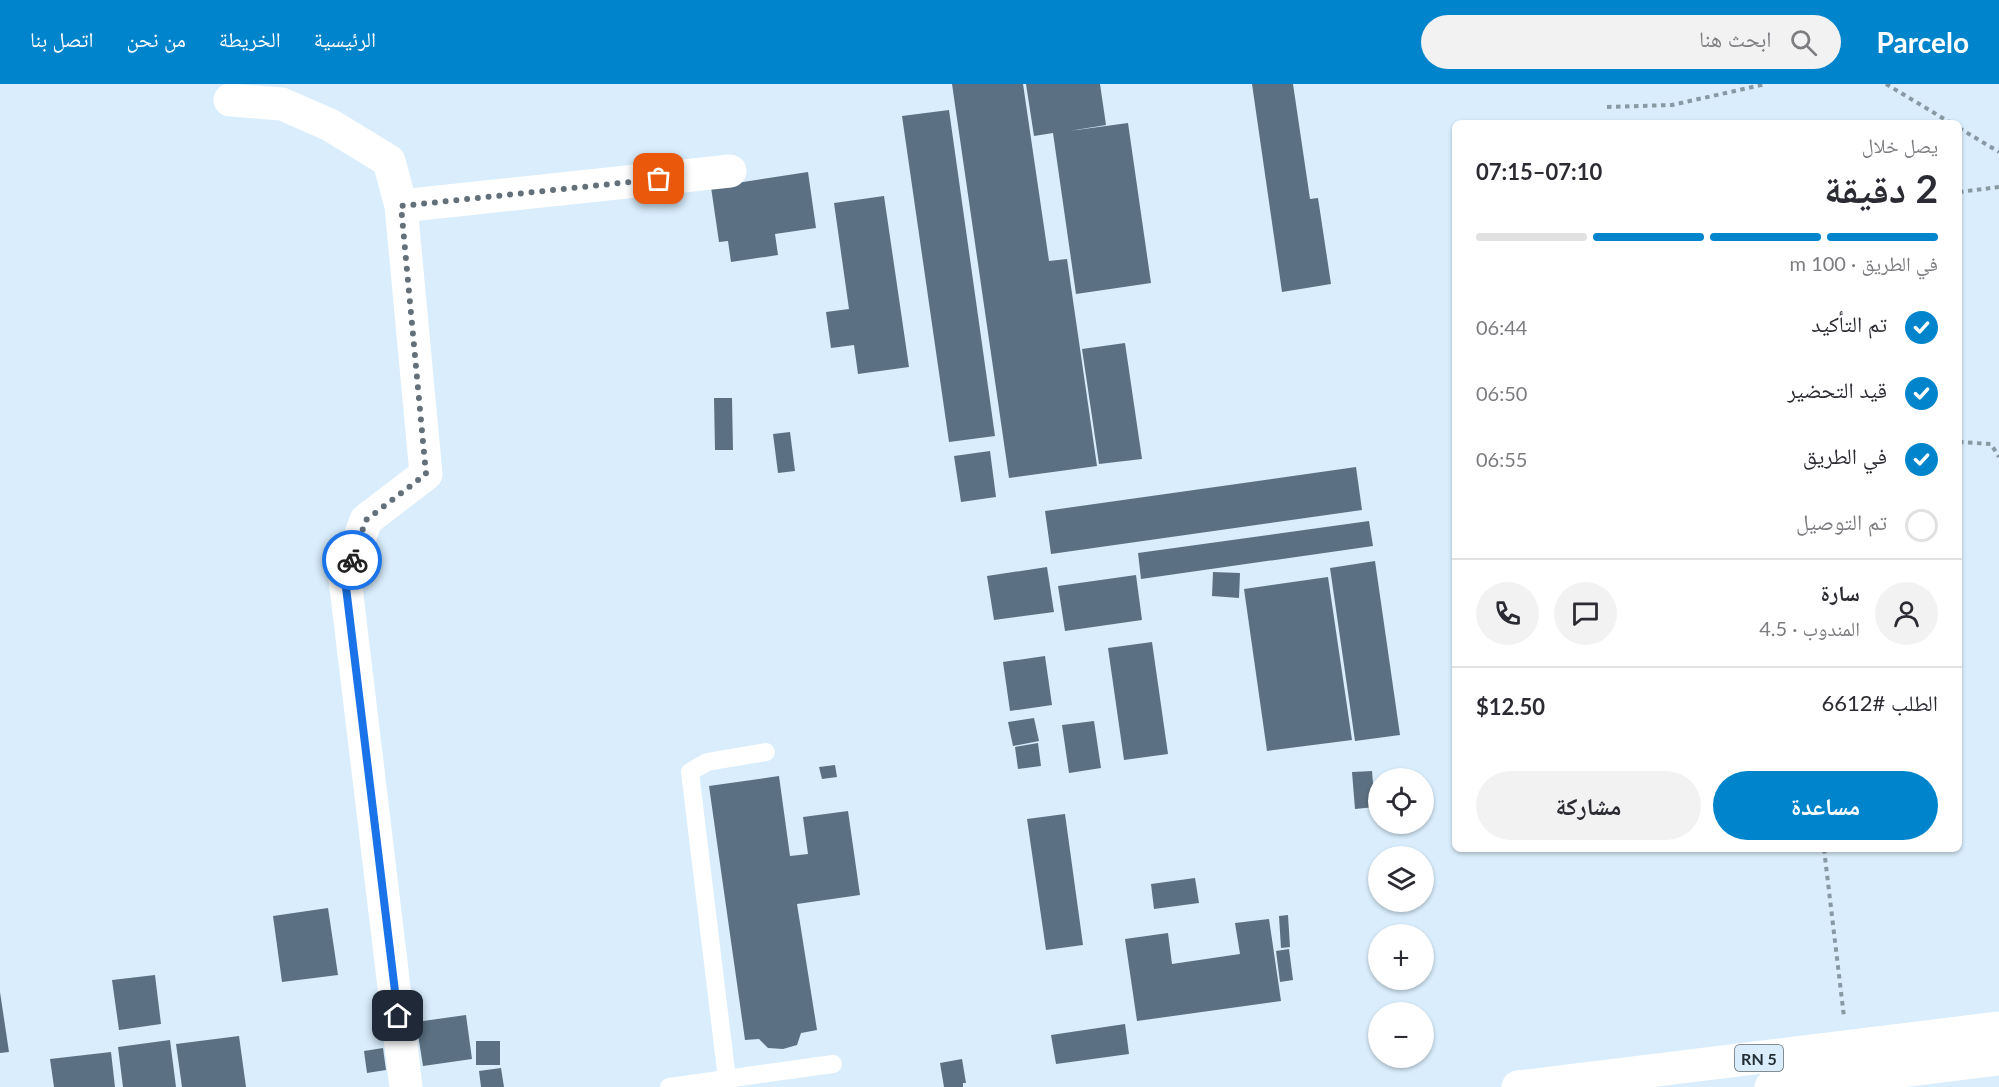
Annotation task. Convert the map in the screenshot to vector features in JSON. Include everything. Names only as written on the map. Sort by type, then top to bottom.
[{"type":"main road","points":[[230,100],[282,104],[330,125],[380,155],[389,161],[401,206],[426,474],[366,520],[345,579],[406,1087]]},
{"type":"main road","points":[[401,206],[730,171]]},
{"type":"main road","name":"RN 5","points":[[1518,1087],[1999,1028]]},
{"type":"main road","name":"RN 5","points":[[1771,1087],[1999,1059]]},
{"type":"lane","points":[[727,1079],[690,772],[706,762],[766,752]]},
{"type":"lane","points":[[669,1087],[833,1064]]},
{"type":"path","points":[[1607,107],[1672,105],[1766,84]]},
{"type":"path","points":[[1886,84],[1946,120]]},
{"type":"path","points":[[1962,130],[1999,152]]},
{"type":"path","points":[[1962,192],[1999,187]]},
{"type":"path","points":[[1962,442],[1991,444],[1999,457]]},
{"type":"path","points":[[1824,852],[1847,1048]]},
{"type":"building","points":[[952,84],[1023,84],[1049,261],[1067,259],[1097,466],[1009,478]]},
{"type":"building","points":[[1026,84],[1100,84],[1106,125],[1069,131],[1128,123],[1151,283],[1076,294],[1053,133],[1034,136]]},
{"type":"building","points":[[1252,84],[1293,84],[1310,199],[1318,198],[1331,284],[1282,292]]},
{"type":"building","points":[[949,110],[995,436],[949,442],[902,116]]},
{"type":"building","points":[[808,172],[816,228],[775,234],[778,255],[731,262],[728,241],[719,242],[711,187]]},
{"type":"building","points":[[884,196],[909,367],[858,374],[854,345],[831,348],[826,312],[849,309],[834,203]]},
{"type":"building","points":[[1125,343],[1142,459],[1099,464],[1082,349]]},
{"type":"building","points":[[714,398],[732,398],[733,450],[715,450]]},
{"type":"building","points":[[790,432],[795,471],[778,473],[773,434]]},
{"type":"building","points":[[990,451],[996,497],[961,502],[954,456]]},
{"type":"building","points":[[1356,467],[1362,510],[1051,554],[1045,511]]},
{"type":"building","points":[[1369,521],[1373,546],[1141,579],[1138,553]]},
{"type":"building","points":[[1375,561],[1400,735],[1355,741],[1330,568]]},
{"type":"building","points":[[1047,567],[1054,612],[994,620],[987,576]]},
{"type":"building","points":[[1213,572],[1240,573],[1239,598],[1212,596]]},
{"type":"building","points":[[1136,575],[1142,620],[1065,631],[1058,586]]},
{"type":"building","points":[[1328,577],[1352,740],[1267,751],[1244,589]]},
{"type":"building","points":[[1152,642],[1168,754],[1124,760],[1108,648]]},
{"type":"building","points":[[1045,656],[1052,705],[1010,711],[1003,662]]},
{"type":"building","points":[[1034,718],[1039,741],[1013,746],[1008,722]]},
{"type":"building","points":[[1094,721],[1101,768],[1069,773],[1062,725]]},
{"type":"building","points":[[1038,743],[1041,766],[1018,769],[1015,747]]},
{"type":"building","points":[[835,765],[837,777],[822,779],[819,767]]},
{"type":"building","points":[[1368,771],[1368,808],[1355,809],[1352,772]]},
{"type":"building","points":[[779,776],[790,856],[808,854],[803,817],[848,811],[860,895],[797,904],[817,1030],[801,1033],[797,1045],[783,1049],[768,1048],[759,1039],[745,1040],[709,786]]},
{"type":"building","points":[[1065,814],[1083,945],[1046,950],[1027,819]]},
{"type":"building","points":[[1195,878],[1199,903],[1154,909],[1151,884]]},
{"type":"building","points":[[328,908],[338,975],[282,982],[273,916]]},
{"type":"building","points":[[1288,915],[1290,947],[1281,948],[1279,916]]},
{"type":"building","points":[[1269,919],[1281,1001],[1137,1021],[1125,939],[1168,933],[1172,964],[1240,954],[1235,923]]},
{"type":"building","points":[[1289,949],[1293,980],[1280,982],[1276,951]]},
{"type":"building","points":[[155,975],[161,1024],[119,1030],[112,980]]},
{"type":"building","points":[[0,992],[9,1052],[0,1053]]},
{"type":"building","points":[[466,1015],[472,1059],[423,1066],[416,1022]]},
{"type":"building","points":[[1125,1024],[1129,1054],[1056,1064],[1051,1035]]},
{"type":"building","points":[[239,1036],[246,1087],[182,1087],[176,1044]]},
{"type":"building","points":[[170,1040],[176,1087],[123,1087],[118,1047]]},
{"type":"building","points":[[476,1041],[500,1041],[500,1065],[476,1065]]},
{"type":"building","points":[[383,1048],[386,1070],[367,1073],[364,1051]]},
{"type":"building","points":[[111,1052],[115,1087],[54,1087],[50,1059]]},
{"type":"building","points":[[962,1059],[966,1083],[963,1083],[963,1087],[944,1087],[940,1063]]},
{"type":"building","points":[[501,1068],[504,1087],[481,1087],[479,1071]]},
{"type":"way so far","points":[[352,560],[366,520],[426,474],[401,206],[659,179]]},
{"type":"route","points":[[352,560],[345,579],[398,1016]]}]
